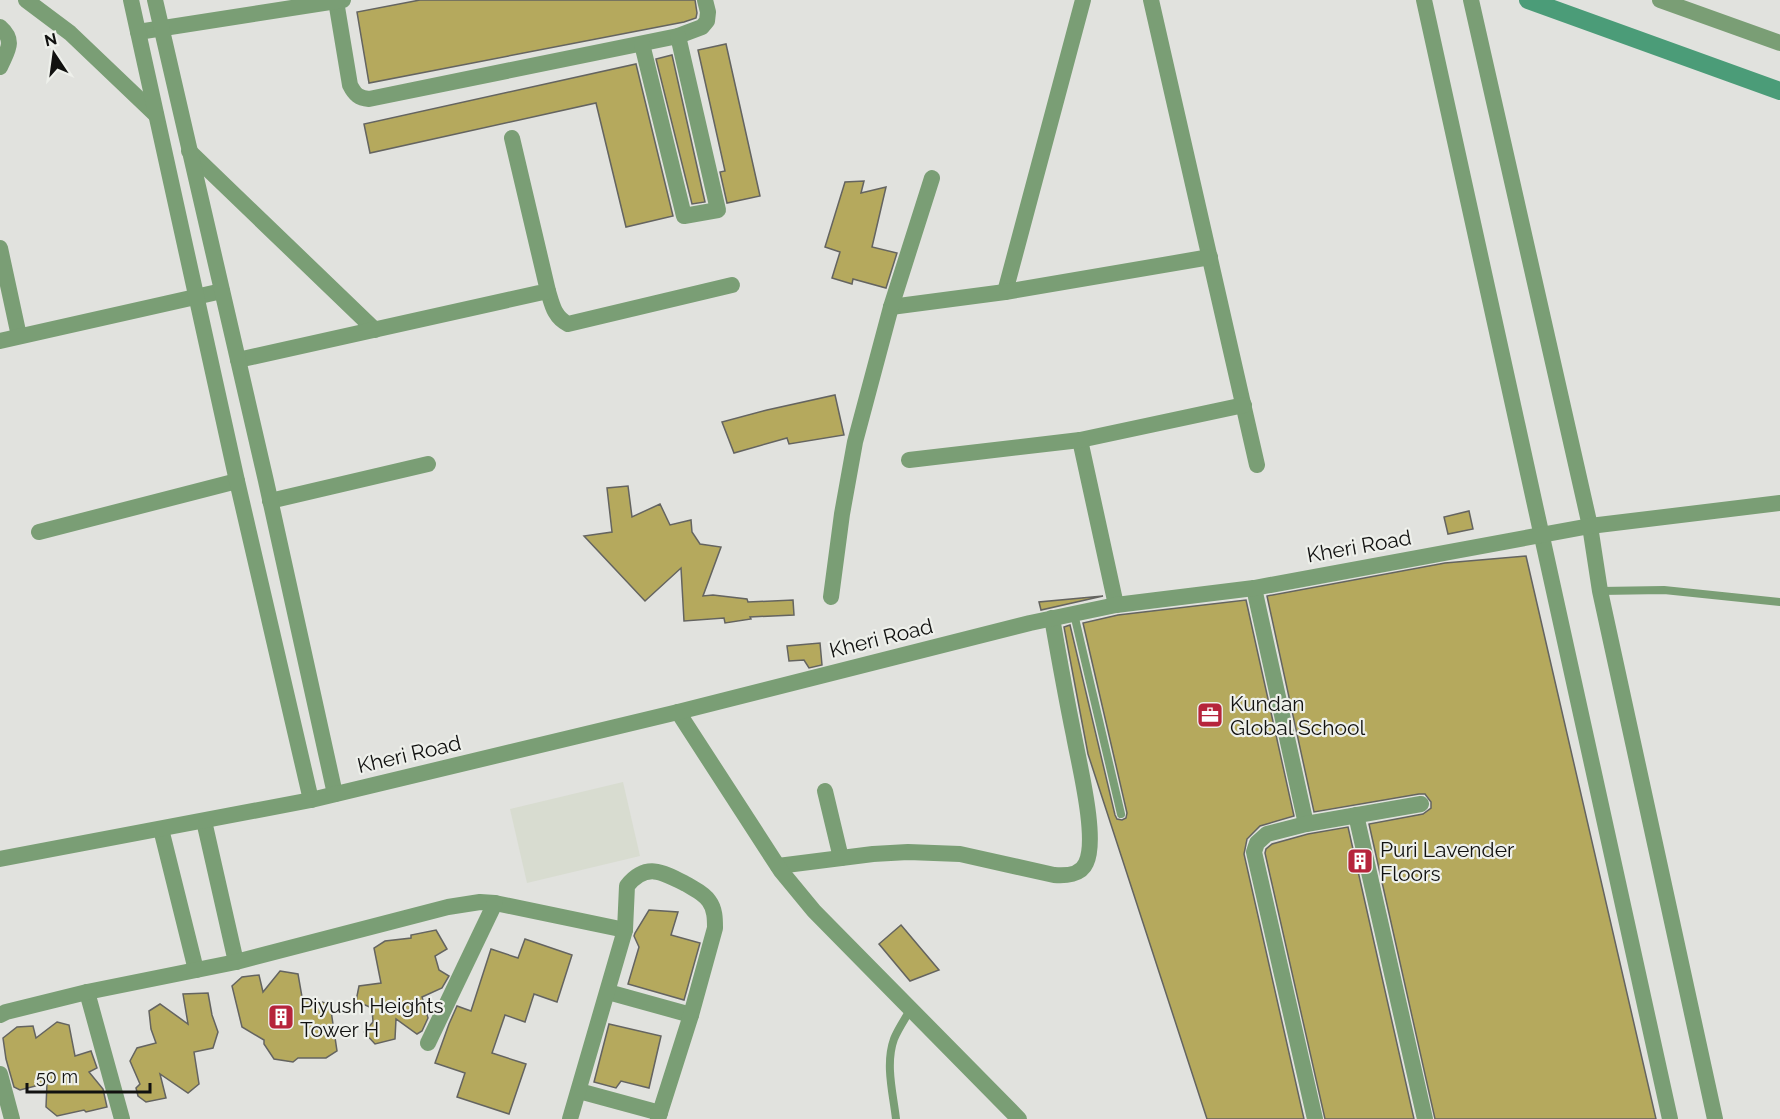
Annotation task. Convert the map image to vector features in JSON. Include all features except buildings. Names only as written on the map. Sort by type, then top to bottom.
[{"type":"street","points":[[26,0],[70,33],[156,115]]},
{"type":"street","points":[[131,0],[237,481],[311,800]]},
{"type":"street","points":[[155,0],[335,794]]},
{"type":"street","points":[[138,32],[339,1],[350,85],[359,98],[369,99],[678,36],[702,27],[707,21],[708,12],[705,0]]},
{"type":"street","points":[[1005,292],[1083,0]]},
{"type":"street","points":[[1151,0],[1257,465]]},
{"type":"street","points":[[1424,0],[1670,1119]]},
{"type":"street","points":[[1471,0],[1590,526],[1600,591],[1716,1119]]},
{"type":"street","points":[[1660,0],[1780,43]]},
{"type":"street","points":[[0,27],[8,36],[10,43],[0,67]]},
{"type":"street","points":[[642,44],[684,216],[718,210],[678,36]]},
{"type":"street","points":[[512,138],[548,291],[557,317],[567,324],[732,285]]},
{"type":"street","points":[[189,151],[375,330]]},
{"type":"street","points":[[831,597],[842,514],[855,442],[891,307],[932,178]]},
{"type":"street","points":[[0,248],[19,336]]},
{"type":"street","points":[[891,307],[1005,292],[1210,256]]},
{"type":"street","points":[[0,340],[222,291]]},
{"type":"street","points":[[238,360],[548,291]]},
{"type":"street","points":[[909,460],[1080,441],[1244,405]]},
{"type":"street","points":[[1080,441],[1116,605]]},
{"type":"street","points":[[270,501],[428,464]]},
{"type":"street","points":[[39,532],[237,481]]},
{"type":"street","name":"Kheri Road","points":[[0,860],[311,800],[678,712],[1052,618],[1116,605],[1254,588],[1590,526],[1780,503]]},
{"type":"street","points":[[1254,588],[1306,824]]},
{"type":"street","points":[[778,866],[908,852],[960,854],[1054,875],[1067,876],[1079,872],[1086,865],[1089,854],[1090,831],[1052,618]]},
{"type":"street","points":[[678,712],[778,866],[814,911],[1019,1119]]},
{"type":"street","points":[[825,790],[841,858]]},
{"type":"street","points":[[1315,1119],[1254,852],[1257,843],[1267,834],[1306,824],[1421,804]]},
{"type":"street","points":[[1356,815],[1425,1119]]},
{"type":"street","points":[[204,821],[236,962]]},
{"type":"street","points":[[161,829],[196,970]]},
{"type":"street","points":[[570,1119],[625,930],[627,886],[639,874],[649,871],[660,872],[700,892],[708,899],[713,909],[715,928],[691,1015],[659,1116],[579,1091]]},
{"type":"street","points":[[0,1015],[87,992],[236,962],[448,907],[480,902],[495,903],[625,930]]},
{"type":"street","points":[[428,1044],[495,903]]},
{"type":"street","points":[[87,992],[121,1119]]},
{"type":"street","points":[[608,992],[691,1015]]},
{"type":"street","points":[[0,1074],[12,1119]]},
{"type":"lane","points":[[1600,591],[1664,590],[1780,602]]},
{"type":"lane","points":[[1074,614],[1121,814]]},
{"type":"lane","points":[[896,1119],[890,1056],[894,1039],[910,1010]]},
{"type":"shaded area","points":[[623,782],[640,856],[527,883],[510,809]]},
{"type":"waterway","points":[[1528,0],[1780,91]]},
{"type":"place","name":"Kundan Global School","points":[[1210,715]]},
{"type":"place","name":"Puri Lavender Floors","points":[[1360,861]]},
{"type":"place","name":"Piyush Heights Tower H","points":[[281,1017]]}]
